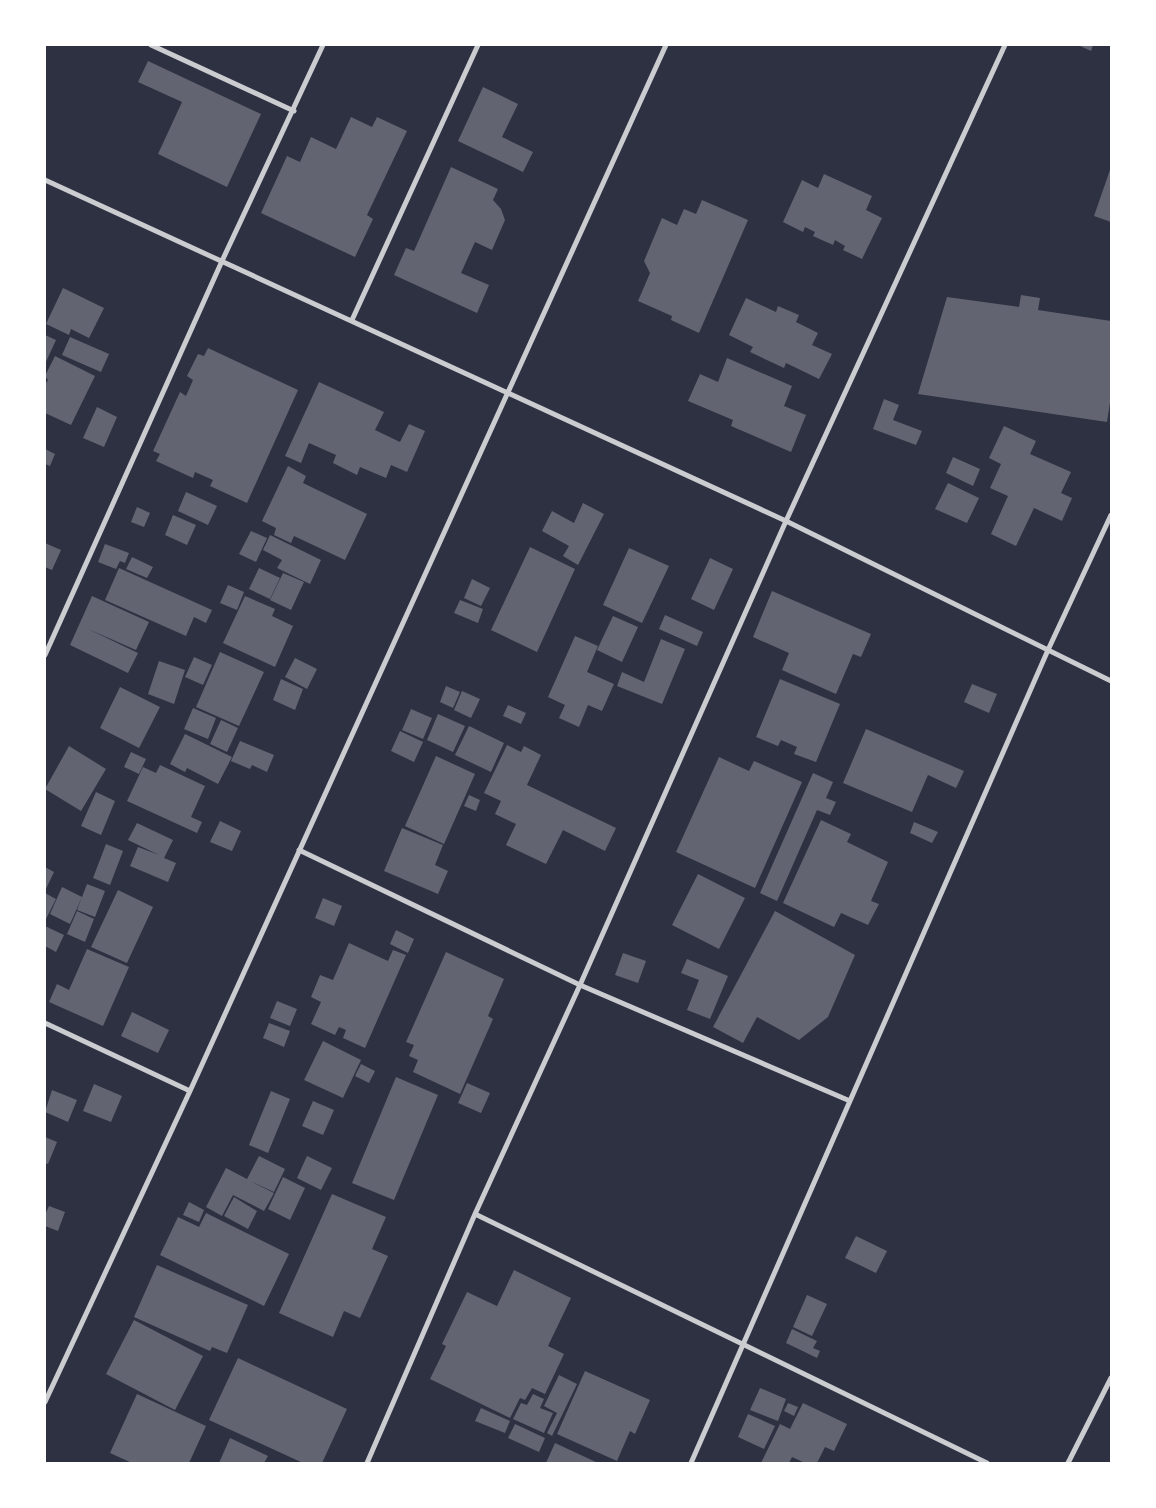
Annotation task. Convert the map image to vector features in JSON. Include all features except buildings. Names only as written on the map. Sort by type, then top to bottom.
[{"type":"street","points":[[150,45],[294,111]]},
{"type":"street","points":[[45,655],[222,261],[294,111],[323,45]]},
{"type":"street","points":[[352,320],[478,45]]},
{"type":"street","points":[[45,1402],[190,1091],[666,45]]},
{"type":"street","points":[[367,1463],[474,1214],[580,985],[786,521],[1005,45]]},
{"type":"street","points":[[45,180],[352,320],[506,394],[786,521],[1111,681]]},
{"type":"street","points":[[691,1463],[1048,650],[1111,515]]},
{"type":"street","points":[[299,850],[580,985],[850,1101]]},
{"type":"street","points":[[45,1023],[190,1091]]},
{"type":"street","points":[[474,1214],[987,1463]]},
{"type":"street","points":[[1068,1463],[1111,1378]]}]
